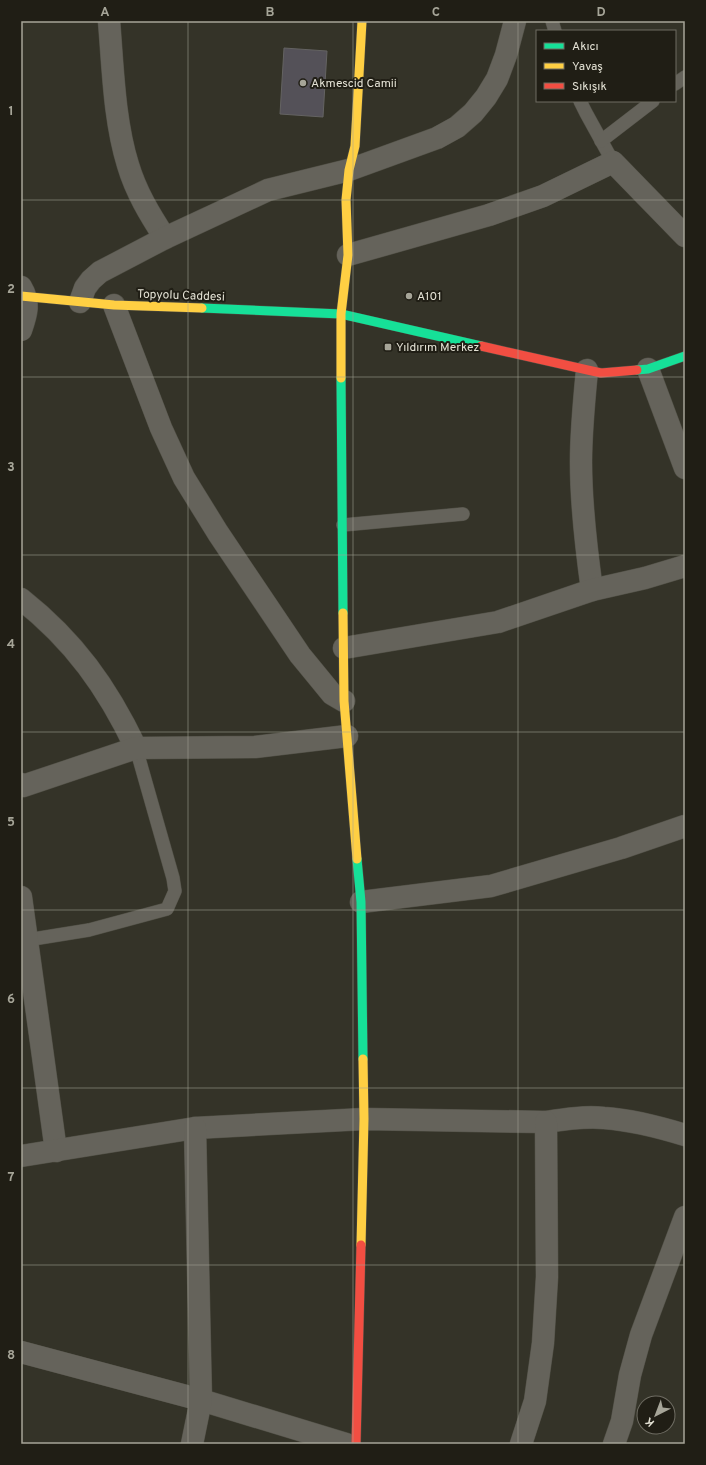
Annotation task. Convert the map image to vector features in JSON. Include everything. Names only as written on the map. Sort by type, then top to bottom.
[{"type":"street","points":[[109,21],[118,120],[128,166],[136,188],[149,214],[165,238]]},
{"type":"street","points":[[356,1444],[364,1119],[361,902],[344,702],[341,314],[348,255],[346,200],[349,170],[355,146],[362,21]]},
{"type":"street","points":[[80,302],[85,288],[100,272],[165,238],[268,190],[349,170],[437,138],[457,127],[473,113],[486,97],[497,79],[506,55],[515,21]]},
{"type":"street","points":[[348,255],[489,215],[543,196],[613,162],[685,236]]},
{"type":"street","points":[[21,330],[26,317],[23,293]]},
{"type":"street","name":"Topyolu Caddesi","points":[[23,293],[80,302],[114,305],[341,314],[601,373],[648,369],[685,356]]},
{"type":"street","points":[[114,305],[161,428],[184,478],[218,533],[300,654],[332,694],[344,702]]},
{"type":"street","points":[[648,369],[685,468]]},
{"type":"street","points":[[587,370],[582,415],[581,461],[582,504],[592,590]]},
{"type":"street","points":[[344,648],[498,622],[592,590],[645,578],[685,566]]},
{"type":"street","points":[[21,599],[38,612],[61,634],[82,658],[114,705],[136,748]]},
{"type":"street","points":[[22,787],[136,748],[255,747],[347,736]]},
{"type":"street","points":[[361,902],[491,886],[621,848],[685,826]]},
{"type":"street","points":[[21,897],[56,1150]]},
{"type":"street","points":[[21,1156],[195,1128],[364,1119],[546,1122],[575,1118],[604,1118],[632,1121],[685,1135]]},
{"type":"street","points":[[521,1444],[535,1401],[543,1343],[547,1277],[546,1122]]},
{"type":"street","points":[[192,1444],[201,1400],[195,1128]]},
{"type":"street","points":[[614,1444],[622,1421],[630,1375],[641,1335],[685,1217]]},
{"type":"street","points":[[21,1352],[201,1400],[346,1444]]},
{"type":"lane","points":[[676,83],[685,77]]},
{"type":"lane","points":[[581,102],[613,162]]},
{"type":"lane","points":[[601,141],[652,102]]},
{"type":"lane","points":[[343,524],[463,514]]},
{"type":"lane","points":[[27,940],[89,930],[167,909],[176,891],[136,748]]},
{"type":"building","name":"Akmescid Camii","points":[[284,48],[327,51],[323,117],[280,114]]},
{"type":"traffic: fast","points":[[202,308],[341,314],[481,346]]},
{"type":"traffic: fast","points":[[637,370],[648,369],[685,356]]},
{"type":"traffic: fast","points":[[341,378],[343,613]]},
{"type":"traffic: fast","points":[[357,859],[361,902],[363,1059]]},
{"type":"traffic: slow","points":[[341,378],[341,314],[348,255],[346,200],[349,170],[355,146],[362,21]]},
{"type":"traffic: slow","points":[[21,296],[114,305],[202,308]]},
{"type":"traffic: slow","points":[[343,613],[344,701],[357,859]]},
{"type":"traffic: slow","points":[[361,1245],[364,1119],[363,1059]]},
{"type":"traffic: jam","points":[[481,346],[601,373],[637,370]]},
{"type":"traffic: jam","points":[[356,1444],[361,1245]]},
{"type":"place","name":"Akmescid Camii","points":[[303,83]]},
{"type":"place","name":"A101","points":[[409,296]]},
{"type":"place","name":"Yıldırım Merkez","points":[[388,347]]}]
